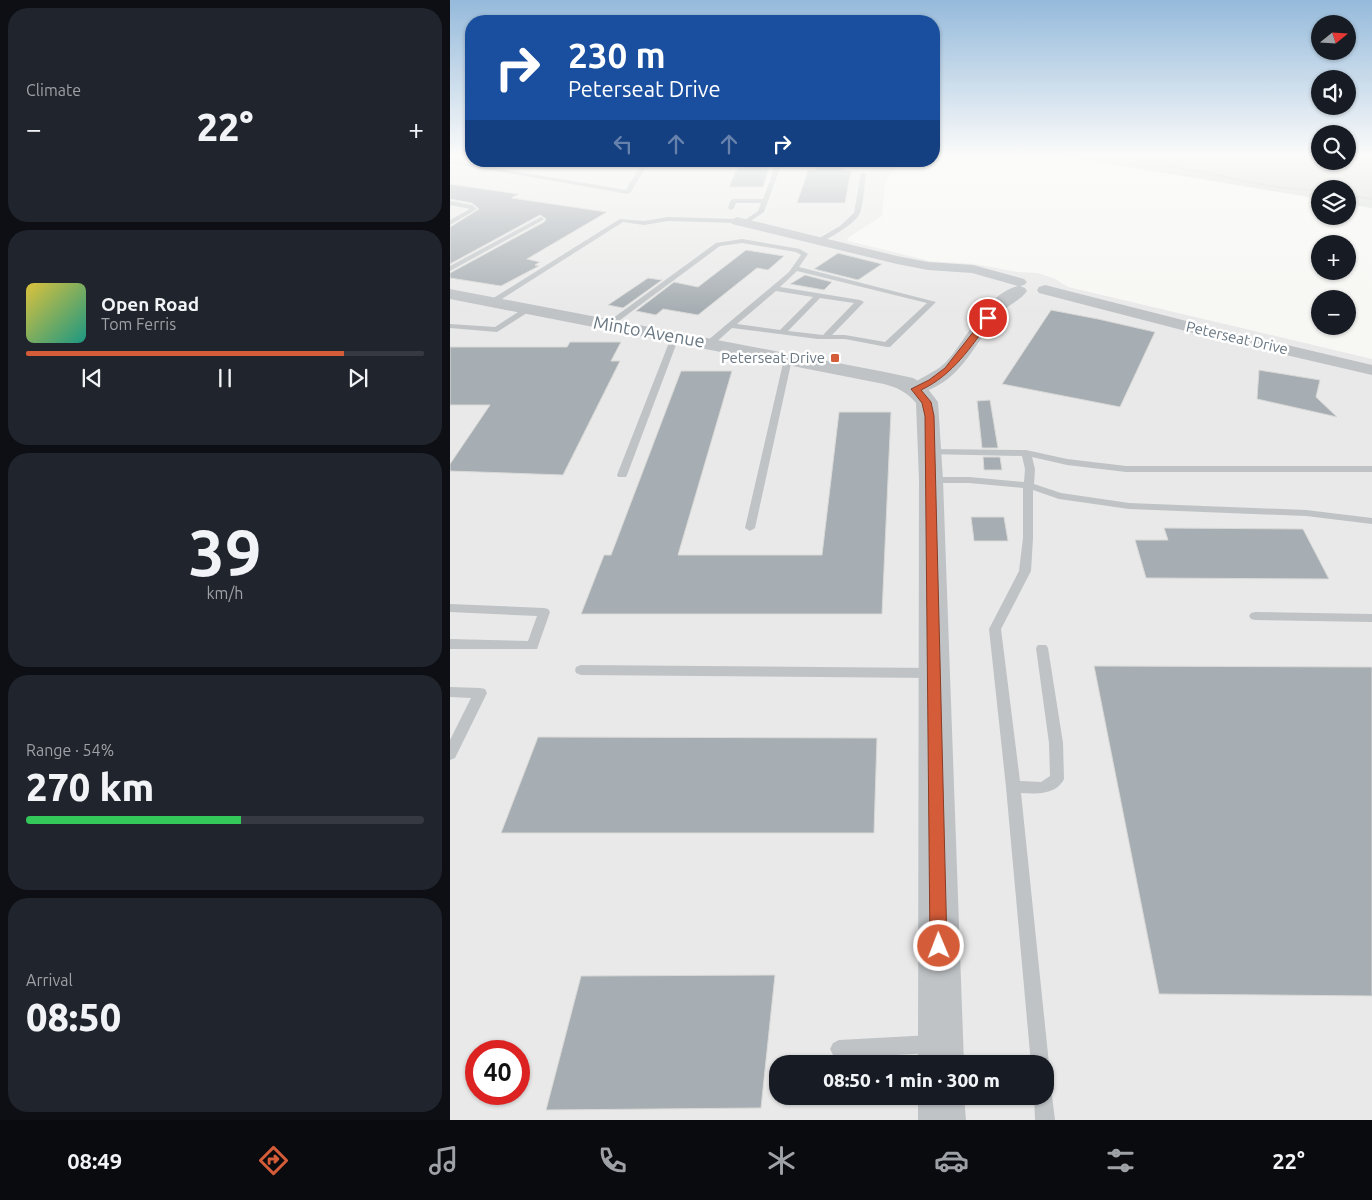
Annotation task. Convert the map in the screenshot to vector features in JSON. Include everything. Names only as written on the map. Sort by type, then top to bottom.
[{"type":"street","points":[[741,222],[928,266],[964,267],[981,270],[1019,287],[999,304],[948,370],[932,382],[916,389],[927,402],[931,466],[940,1054]]},
{"type":"street","name":"Peterseat Drive","points":[[1019,287],[1034,294],[1045,290],[1209,332],[1372,370]]},
{"type":"street","name":"Minto Avenue","points":[[450,294],[885,378],[905,383],[916,389]]},
{"type":"street","points":[[942,1105],[942,1120]]},
{"type":"lane","points":[[450,223],[474,209],[472,207]]},
{"type":"lane","points":[[491,302],[622,220],[644,223],[668,219],[741,222],[759,214],[762,207]]},
{"type":"lane","points":[[818,241],[842,227],[857,214],[858,207]]},
{"type":"lane","points":[[450,269],[540,218]]},
{"type":"lane","points":[[608,324],[718,244],[742,241],[798,250],[805,254],[792,273],[710,343]]},
{"type":"lane","points":[[731,326],[825,337],[845,336],[887,345],[932,302],[794,268]]},
{"type":"lane","points":[[774,288],[860,302],[825,337]]},
{"type":"lane","points":[[781,333],[819,295]]},
{"type":"lane","points":[[450,326],[496,330],[529,310]]},
{"type":"lane","points":[[622,476],[675,337]]},
{"type":"lane","points":[[750,528],[788,359]]},
{"type":"lane","points":[[931,466],[1026,452],[1067,462],[1126,469],[1372,470]]},
{"type":"lane","points":[[1026,452],[1030,469],[1025,571],[995,629],[1013,787],[1039,1055]]},
{"type":"lane","points":[[931,466],[968,480],[1028,485],[1059,496],[1095,502],[1129,506],[1306,514],[1372,522]]},
{"type":"lane","points":[[450,608],[544,612],[532,646],[450,644]]},
{"type":"lane","points":[[1255,616],[1372,618]]},
{"type":"lane","points":[[1013,787],[1043,788],[1057,779],[1056,743],[1042,648]]},
{"type":"lane","points":[[581,670],[934,672]]},
{"type":"lane","points":[[450,692],[480,693],[450,754]]},
{"type":"lane","points":[[839,1049],[940,1054]]},
{"type":"lane","points":[[1044,1105],[1045,1120]]},
{"type":"shaded area","points":[[450,207],[883,207],[882,216],[852,235],[847,239],[848,241],[930,261],[975,264],[1017,272],[1038,273],[1055,279],[1068,287],[1372,359],[1372,1120],[450,1120]]},
{"type":"building","points":[[477,207],[575,207],[607,212],[527,259],[540,262],[535,265],[539,266],[501,286],[450,278],[450,273],[544,222],[546,219],[540,215],[450,264],[450,227],[479,209]]},
{"type":"building","points":[[746,250],[784,256],[768,270],[757,268],[698,315],[663,309],[656,315],[636,311],[674,282],[698,287]]},
{"type":"building","points":[[838,253],[882,264],[858,280],[814,269]]},
{"type":"building","points":[[805,275],[832,282],[824,290],[790,284]]},
{"type":"building","points":[[648,278],[662,280],[623,308],[608,305]]},
{"type":"building","points":[[1051,310],[1155,332],[1120,407],[1002,384]]},
{"type":"building","points":[[570,342],[621,342],[611,361],[620,361],[563,475],[450,471],[450,464],[490,405],[450,405],[450,347],[567,347]]},
{"type":"building","points":[[1259,370],[1320,380],[1316,397],[1337,417],[1257,399]]},
{"type":"building","points":[[681,371],[732,371],[678,555],[822,555],[839,412],[891,412],[882,614],[581,614],[604,555],[611,555]]},
{"type":"building","points":[[990,400],[998,448],[982,448],[977,401]]},
{"type":"building","points":[[983,457],[1000,457],[1002,470],[984,470]]},
{"type":"building","points":[[971,517],[1004,517],[1008,541],[974,541]]},
{"type":"building","points":[[1164,528],[1303,529],[1329,579],[1146,578],[1135,540],[1168,540]]},
{"type":"building","points":[[1094,666],[1372,667],[1372,996],[1159,994]]},
{"type":"building","points":[[538,737],[877,738],[874,833],[501,833]]},
{"type":"building","points":[[775,975],[761,1108],[546,1110],[581,976]]},
{"type":"place","name":"Peterseat Drive","points":[[835,358]]},
{"type":"route","points":[[939,946],[929,416],[927,402],[916,389],[932,382],[948,370],[988,318]]}]
